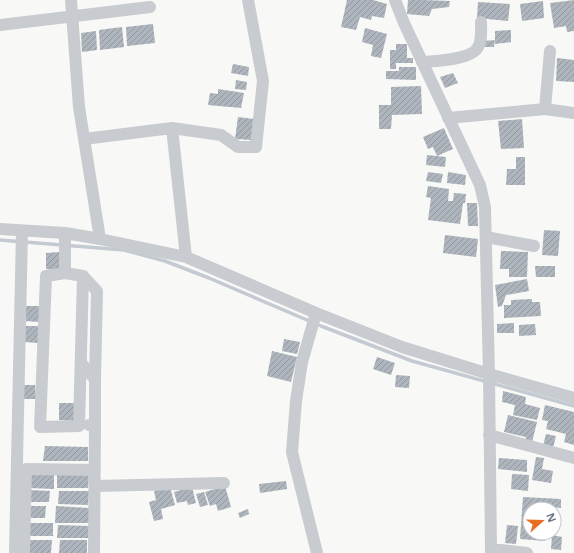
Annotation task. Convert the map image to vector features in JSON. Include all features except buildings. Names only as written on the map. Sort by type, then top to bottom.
[{"type":"street","points":[[71,0],[79,107],[100,239]]},
{"type":"street","points":[[84,139],[172,128],[221,135],[238,147],[256,147],[263,81],[248,0]]},
{"type":"street","points":[[395,0],[404,23],[480,185],[485,207],[486,237],[491,551],[527,553]]},
{"type":"street","points":[[0,26],[150,7]]},
{"type":"street","points":[[422,62],[456,58],[476,51],[480,45],[481,22]]},
{"type":"street","points":[[545,109],[550,51]]},
{"type":"street","points":[[448,118],[545,109],[574,114]]},
{"type":"street","points":[[172,128],[186,257]]},
{"type":"street","points":[[0,229],[65,233],[186,257],[316,314],[402,348],[574,398]]},
{"type":"street","points":[[15,553],[22,231]]},
{"type":"street","points":[[65,233],[65,274]]},
{"type":"street","points":[[486,237],[534,246]]},
{"type":"street","points":[[94,553],[97,291],[83,276],[65,274],[46,276],[40,426],[95,425]]},
{"type":"street","points":[[79,426],[83,276]]},
{"type":"street","points":[[316,314],[302,362],[296,401],[292,452],[317,553]]},
{"type":"street","points":[[81,362],[95,379]]},
{"type":"street","points":[[489,435],[574,458]]},
{"type":"street","points":[[24,553],[26,469],[95,470]]},
{"type":"street","points":[[95,486],[224,483]]},
{"type":"waterway","points":[[0,240],[124,250],[165,261],[209,278],[321,326],[412,361],[574,406]]}]
